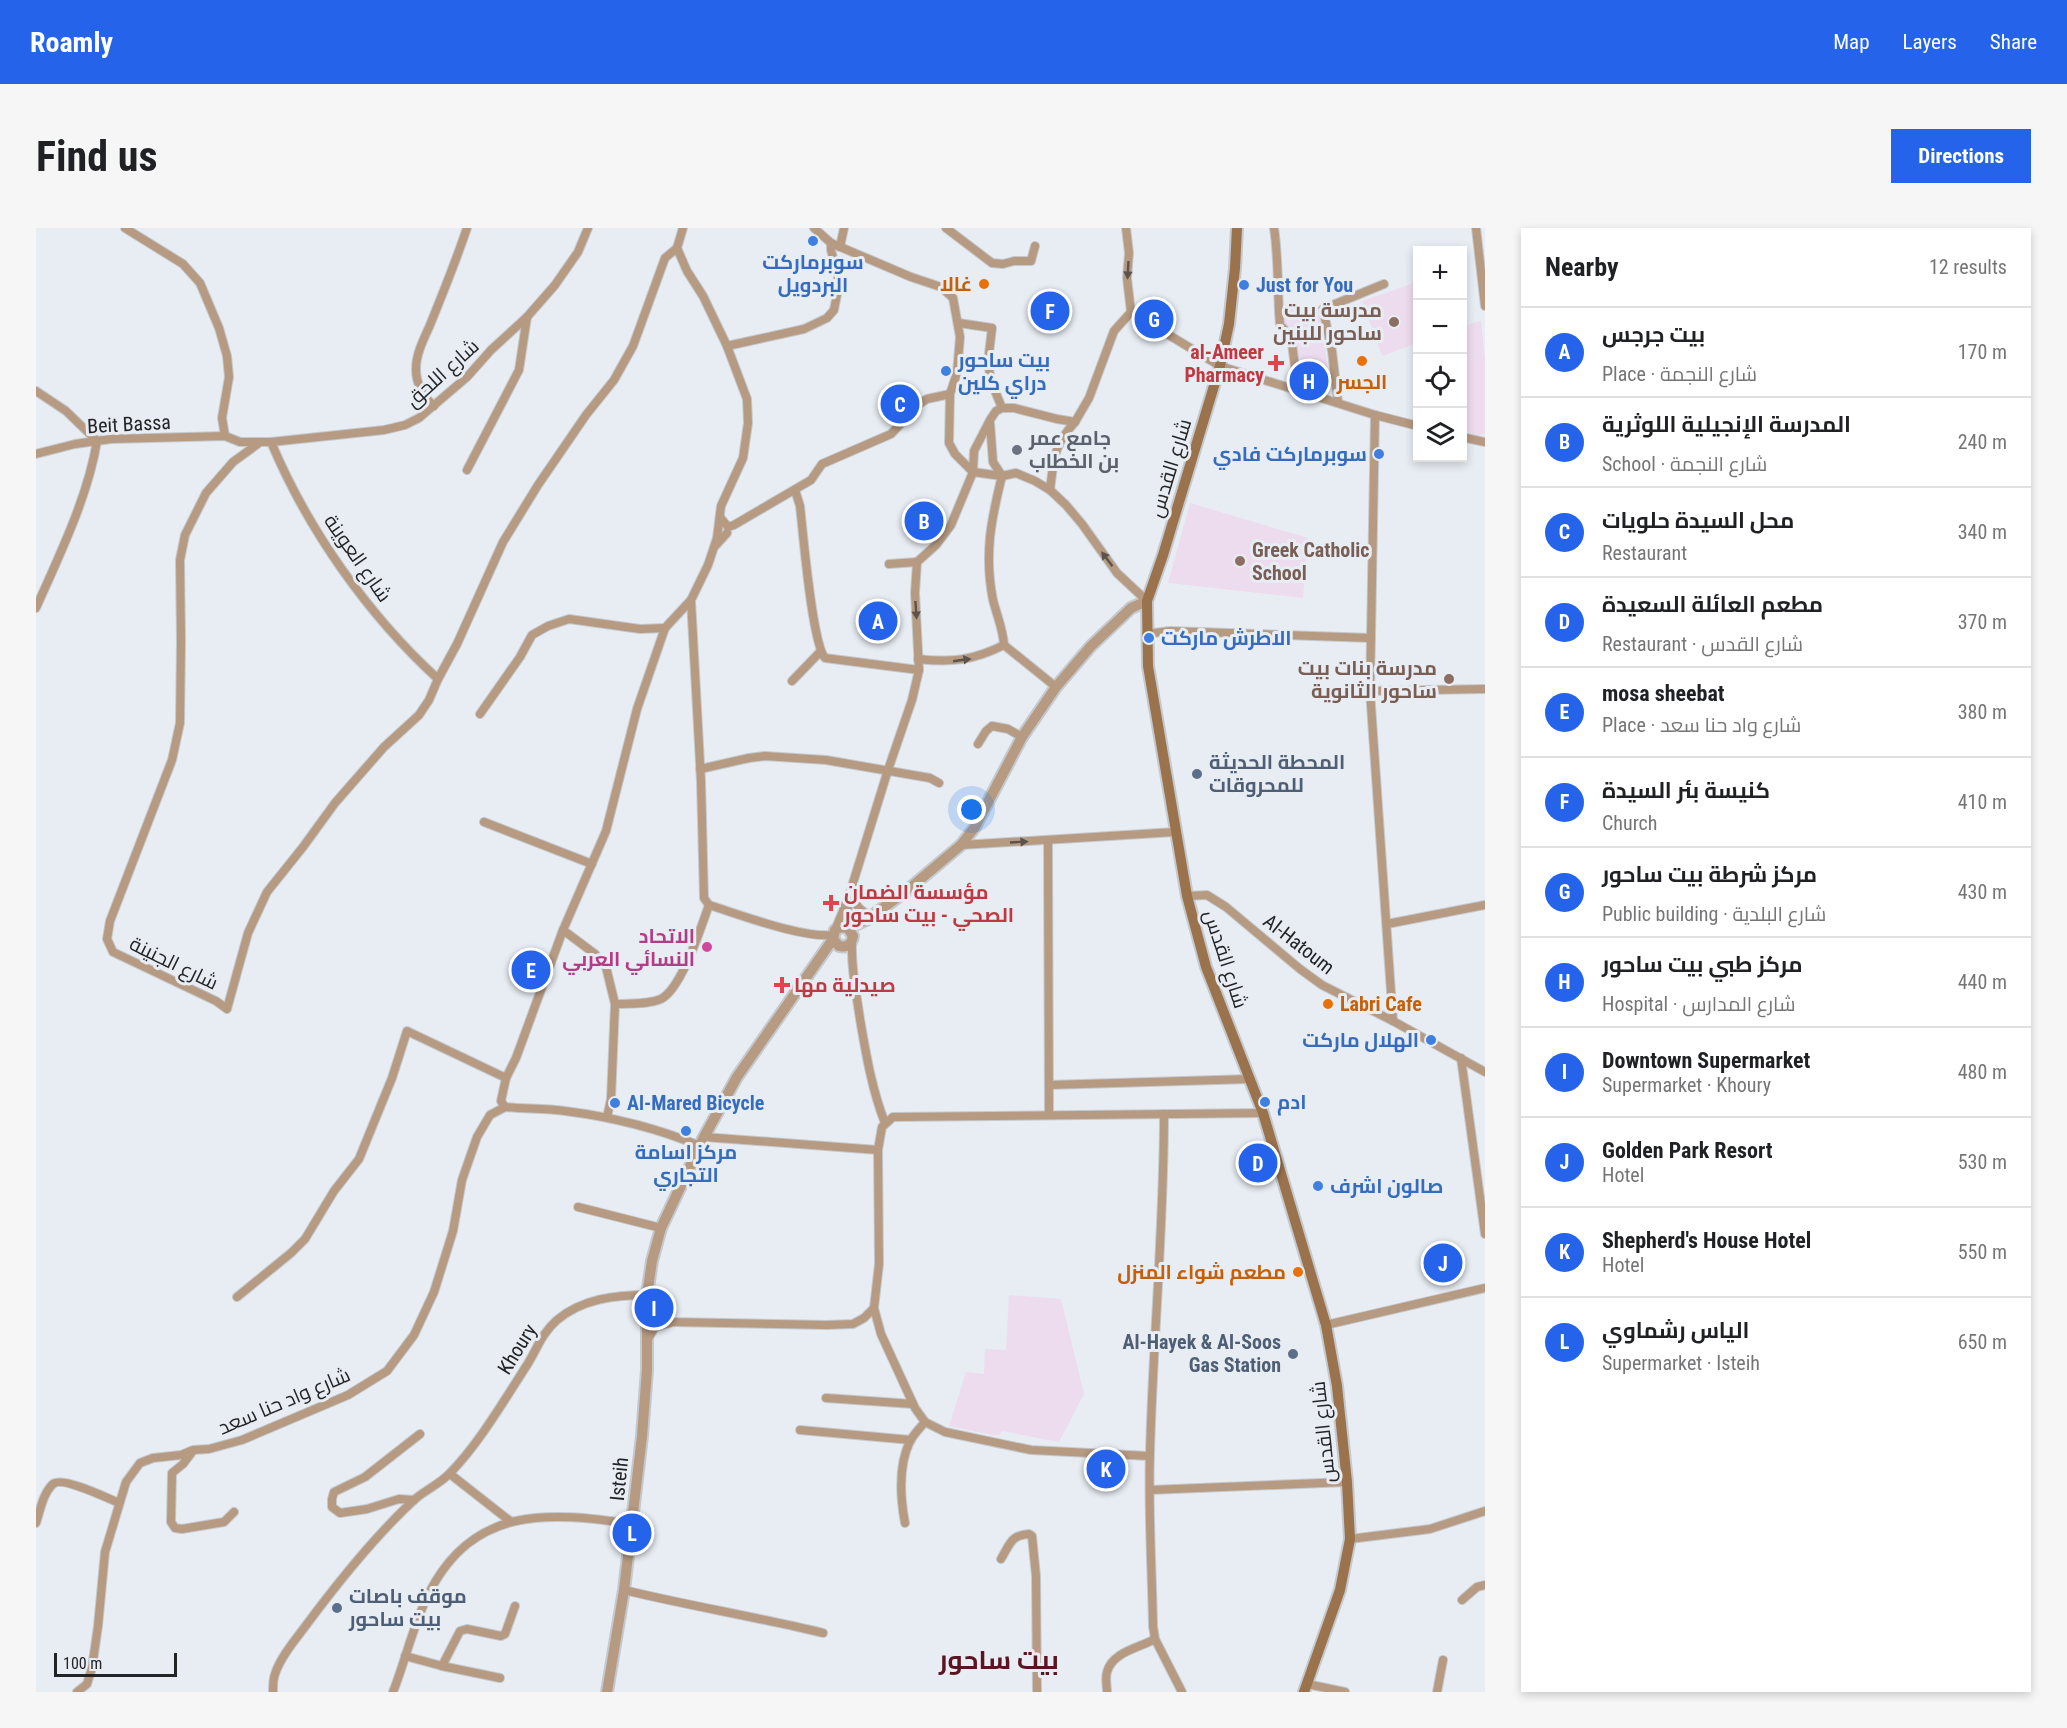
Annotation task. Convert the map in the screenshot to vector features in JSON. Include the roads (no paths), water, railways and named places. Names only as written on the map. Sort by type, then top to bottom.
[{"type":"main road","name":"شارع القدس","points":[[1237,228],[1229,324],[1220,366],[1147,601],[1146,634],[1148,666],[1187,896],[1206,967],[1263,1113],[1326,1325],[1338,1386],[1350,1539],[1340,1590],[1306,1688]]},
{"type":"street","points":[[125,228],[183,264],[200,283],[219,328],[227,356],[229,377],[222,418],[225,436]]},
{"type":"street","points":[[434,406],[419,387],[416,369],[420,347],[467,228]]},
{"type":"street","name":"شارع اللحق","points":[[225,436],[240,442],[271,442],[384,430],[405,425],[419,418],[467,377],[491,350],[527,317],[555,285],[578,252],[588,228]]},
{"type":"street","points":[[438,679],[458,644],[503,542],[538,485],[586,415],[614,380],[633,346],[665,258],[677,248],[683,228]]},
{"type":"street","points":[[814,228],[831,243],[911,277],[941,287],[953,298],[960,337],[957,373],[950,394],[949,443],[955,454],[973,472],[1002,476],[1016,473],[1050,490],[1072,512],[1117,573],[1147,601],[1131,608],[1091,646],[1056,687],[1022,737],[975,827],[961,845],[870,918],[848,945],[842,947],[836,945],[834,935],[849,896],[912,700],[919,670],[915,593],[917,562]]},
{"type":"street","points":[[840,247],[844,228]]},
{"type":"street","points":[[946,228],[992,263],[1031,261],[1035,246]]},
{"type":"street","points":[[1050,490],[1056,449],[1064,434],[1076,422],[1089,398],[1114,331],[1131,312],[1127,278],[1129,253],[1126,228]]},
{"type":"street","points":[[1274,228],[1278,255],[1280,326],[1291,336],[1298,390]]},
{"type":"street","points":[[1476,228],[1485,306]]},
{"type":"street","points":[[727,346],[804,329],[826,318],[834,310],[838,289],[838,276],[831,243]]},
{"type":"street","points":[[677,248],[727,346],[747,399],[748,423],[743,458],[721,506],[717,533],[708,565],[691,600],[665,628],[638,709],[606,831],[559,940],[540,996],[506,1078],[501,1101],[505,1107],[564,1110],[607,1117],[702,1142],[878,1150]]},
{"type":"street","points":[[1338,402],[1332,351],[1323,309],[1384,284]]},
{"type":"street","points":[[1131,312],[1220,366],[1413,425]]},
{"type":"street","points":[[467,470],[519,370],[527,317]]},
{"type":"street","points":[[959,323],[992,328],[988,362],[991,381],[1002,408]]},
{"type":"street","points":[[36,391],[66,411],[97,441],[86,487],[36,608]]},
{"type":"street","points":[[717,533],[721,536],[729,528],[811,480],[822,464],[891,434],[919,404],[927,399],[950,394]]},
{"type":"street","points":[[889,564],[917,562],[936,545],[951,525],[973,472],[974,451],[996,411],[1002,408],[1026,410],[1057,420],[1076,422]]},
{"type":"street","points":[[1375,415],[1370,691],[1394,1021]]},
{"type":"street","points":[[990,420],[993,462],[1002,476],[991,524],[989,547],[993,601],[1003,630],[1004,645],[1056,687]]},
{"type":"street","name":"Beit Bassa","points":[[36,454],[75,444],[125,438],[225,436]]},
{"type":"street","points":[[1467,438],[1485,442]]},
{"type":"street","name":"شارع العوينة","points":[[271,442],[292,489],[341,569],[398,638],[438,679]]},
{"type":"street","name":"شارع الجنينة","points":[[259,443],[233,462],[206,493],[185,535],[180,560],[180,723],[172,760],[110,921],[106,939],[113,952],[216,1001],[227,1009],[248,933],[267,891],[353,782],[384,747],[419,715],[429,700],[438,679]]},
{"type":"street","points":[[795,490],[800,506],[814,625],[820,652],[825,658],[919,670]]},
{"type":"street","points":[[719,516],[729,528]]},
{"type":"street","points":[[713,548],[729,528]]},
{"type":"street","points":[[691,600],[704,898],[709,905],[818,936],[834,935],[841,927],[848,928],[870,918]]},
{"type":"street","points":[[480,714],[520,657],[532,634],[548,626],[569,619],[640,629],[665,628]]},
{"type":"street","points":[[1146,634],[1170,631],[1371,638]]},
{"type":"street","points":[[918,659],[940,662],[962,660],[977,657],[1004,645]]},
{"type":"street","points":[[792,681],[820,652]]},
{"type":"street","points":[[1370,691],[1485,689]]},
{"type":"street","points":[[978,744],[992,726],[1008,729],[1022,737]]},
{"type":"street","points":[[700,769],[765,756],[826,760],[930,778],[939,783]]},
{"type":"street","points":[[484,822],[592,864]]},
{"type":"street","points":[[975,827],[978,836],[989,843]]},
{"type":"street","points":[[961,845],[1175,832]]},
{"type":"street","points":[[1048,840],[1049,1114]]},
{"type":"street","points":[[849,896],[856,906],[870,918]]},
{"type":"street","points":[[849,896],[848,928],[852,933],[853,973],[878,1106],[885,1123]]},
{"type":"street","name":"Al-Hatoum","points":[[1187,896],[1207,896],[1226,907],[1299,969],[1485,1072]]},
{"type":"street","points":[[615,1004],[654,1001],[668,994],[696,944],[709,905]]},
{"type":"street","points":[[1387,924],[1485,905]]},
{"type":"street","points":[[563,930],[595,954],[606,967],[615,1004],[611,1099],[607,1117]]},
{"type":"street","name":"Isteih","points":[[607,1692],[633,1524],[644,1414],[648,1340],[646,1295],[661,1228],[702,1142],[737,1077],[834,935]]},
{"type":"street","points":[[842,947],[853,973]]},
{"type":"street","points":[[237,1297],[305,1239],[334,1191],[360,1159],[392,1078],[407,1031],[506,1078]]},
{"type":"street","points":[[1461,1058],[1485,1234]]},
{"type":"street","points":[[1049,1085],[1250,1079]]},
{"type":"street","name":"شارع واد حنا سعد","points":[[77,1692],[87,1684],[92,1668],[105,1552],[126,1482],[140,1463],[153,1458],[181,1455],[193,1450],[209,1449],[242,1440],[348,1395],[387,1371],[414,1335],[434,1292],[453,1231],[462,1180],[477,1137],[490,1115],[505,1107]]},
{"type":"street","points":[[1149,1456],[1031,1450],[945,1432],[925,1422],[913,1404],[881,1334],[874,1308],[879,1263],[878,1150],[882,1127],[893,1117],[910,1115],[1263,1113]]},
{"type":"street","points":[[1164,1114],[1163,1186],[1149,1456],[1153,1626],[1155,1639],[1182,1692]]},
{"type":"street","points":[[578,1207],[661,1228]]},
{"type":"street","points":[[1326,1325],[1485,1288]]},
{"type":"street","name":"Khoury","points":[[273,1692],[274,1674],[291,1646],[327,1598],[369,1547],[414,1500],[450,1473],[487,1426],[529,1362],[540,1340],[555,1321],[577,1306],[591,1301],[646,1295]]},
{"type":"street","points":[[646,1310],[657,1320],[671,1323],[844,1324],[864,1318],[874,1308]]},
{"type":"street","points":[[648,1340],[655,1328],[671,1323]]},
{"type":"street","points":[[826,1398],[913,1404]]},
{"type":"street","points":[[904,1522],[900,1496],[902,1477],[911,1440],[925,1422]]},
{"type":"street","points":[[800,1430],[911,1440]]},
{"type":"street","points":[[414,1500],[399,1499],[367,1509],[340,1513],[332,1507],[334,1492],[365,1477],[420,1434]]},
{"type":"street","points":[[193,1450],[183,1464],[172,1473],[171,1522],[175,1528],[182,1529],[224,1522],[234,1512]]},
{"type":"street","points":[[450,1473],[510,1521]]},
{"type":"street","points":[[36,1523],[44,1500],[58,1481],[75,1484],[119,1503]]},
{"type":"street","points":[[1150,1490],[1347,1482]]},
{"type":"street","points":[[1350,1539],[1430,1529],[1485,1511]]},
{"type":"street","points":[[393,1692],[429,1594],[451,1559],[473,1539],[510,1521],[562,1517],[633,1524]]},
{"type":"street","points":[[1001,1559],[1013,1537],[1020,1534],[1032,1536],[1036,1576],[1037,1692]]},
{"type":"street","points":[[1462,1600],[1477,1587],[1485,1586]]},
{"type":"street","points":[[624,1590],[823,1633]]},
{"type":"street","points":[[442,1666],[460,1631],[466,1629],[501,1636],[505,1634],[515,1606]]},
{"type":"street","points":[[1107,1692],[1106,1675],[1110,1664],[1122,1654],[1155,1639]]},
{"type":"street","points":[[405,1656],[500,1678]]},
{"type":"street","points":[[1437,1692],[1443,1660]]},
{"type":"street","points":[[1306,1688],[1346,1692]]},
{"type":"place","name":"سوبرماركت البردويل","points":[[813,241]]},
{"type":"place","name":"غالا","points":[[984,284]]},
{"type":"place","name":"Just for You","points":[[1244,285]]},
{"type":"place","name":"كنيسة بئر السيدة","points":[[1050,311]]},
{"type":"place","name":"مركز شرطة بيت ساحور","points":[[1154,319]]},
{"type":"place","name":"مدرسة بيت ساحور للبنين","points":[[1394,322]]},
{"type":"place","name":"الجسر","points":[[1362,361]]},
{"type":"place","name":"al-Ameer Pharmacy","points":[[1276,363]]},
{"type":"place","name":"بيت ساحور دراي كلين","points":[[946,371]]},
{"type":"place","name":"مركز طبي بيت ساحور","points":[[1309,381]]},
{"type":"place","name":"محل السيدة حلويات","points":[[900,404]]},
{"type":"place","name":"جامع عمر بن الخطاب","points":[[1017,450]]},
{"type":"place","name":"سوبرماركت فادي","points":[[1379,454]]},
{"type":"place","name":"المدرسة الإنجيلية اللوثرية","points":[[924,521]]},
{"type":"place","name":"Greek Catholic School","points":[[1240,561]]},
{"type":"place","name":"بيت جرجس","points":[[878,621]]},
{"type":"place","name":"الاطرش ماركت","points":[[1149,638]]},
{"type":"place","name":"مدرسة بنات بيت ساحور الثانوية","points":[[1449,679]]},
{"type":"place","name":"المحطة الحديثة للمحروقات","points":[[1197,774]]},
{"type":"place","name":"مؤسسة الضمان الصحي - بيت ساحور","points":[[831,903]]},
{"type":"place","name":"الاتحاد النسائي العربي","points":[[707,947]]},
{"type":"place","name":"mosa sheebat","points":[[531,970]]},
{"type":"place","name":"صيدلية مها","points":[[782,985]]},
{"type":"place","name":"Labri Cafe","points":[[1328,1004]]},
{"type":"place","name":"الهلال ماركت","points":[[1431,1040]]},
{"type":"place","name":"ادم","points":[[1265,1102]]},
{"type":"place","name":"Al-Mared Bicycle","points":[[615,1103]]},
{"type":"place","name":"مركز اسامة التجاري","points":[[686,1131]]},
{"type":"place","name":"مطعم العائلة السعيدة","points":[[1258,1163]]},
{"type":"place","name":"صالون اشرف","points":[[1318,1186]]},
{"type":"place","name":"Golden Park Resort","points":[[1443,1263]]},
{"type":"place","name":"مطعم شواء المنزل","points":[[1298,1272]]},
{"type":"place","name":"Downtown Supermarket","points":[[654,1308]]},
{"type":"place","name":"Al-Hayek & Al-Soos Gas Station","points":[[1293,1354]]},
{"type":"place","name":"Shepherd's House Hotel","points":[[1106,1469]]},
{"type":"place","name":"الياس رشماوي","points":[[632,1533]]},
{"type":"place","name":"موقف باصات بيت ساحور","points":[[337,1608]]},
{"type":"district","name":"بيت ساحور","points":[[999,1660]]}]
